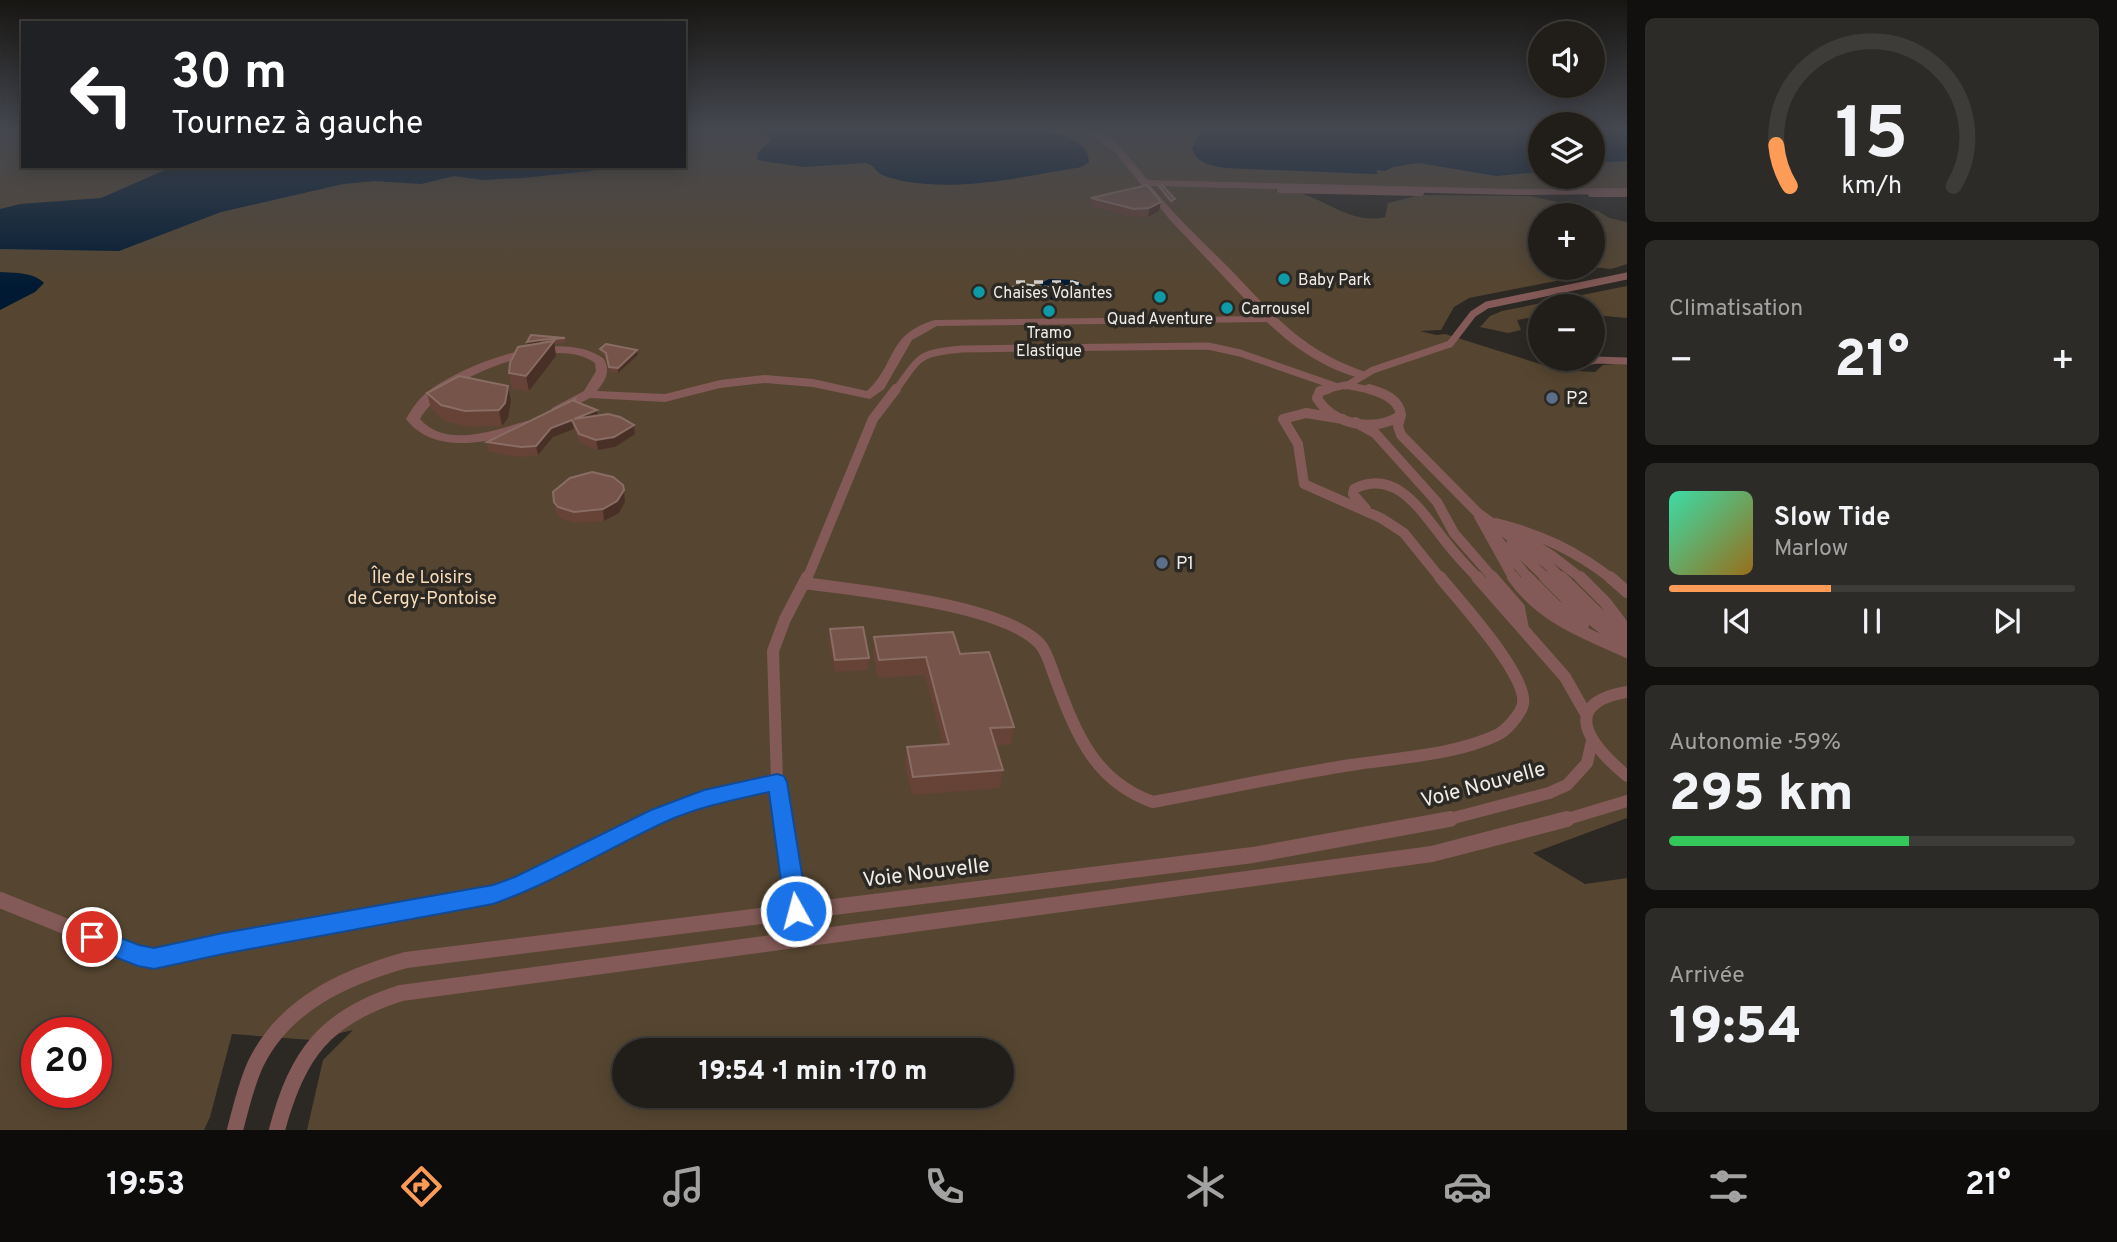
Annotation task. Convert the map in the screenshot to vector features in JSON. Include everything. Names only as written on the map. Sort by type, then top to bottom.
[{"type":"street","points":[[1144,183],[1627,193]]},
{"type":"street","points":[[1144,183],[1269,319],[1305,351],[1331,365],[1362,375]]},
{"type":"street","points":[[588,394],[600,379],[600,362],[576,350],[548,350],[503,361],[452,384],[419,405],[413,419],[425,430],[436,434],[476,440],[503,434],[588,394],[665,398],[720,384],[765,379],[814,383],[870,395],[883,386],[894,355],[903,343],[917,331],[935,323],[1269,319]]},
{"type":"lane","points":[[1280,190],[1627,193]]},
{"type":"lane","points":[[1343,419],[1323,408],[1317,400],[1320,391],[1450,344],[1460,335],[1469,315],[1487,305],[1627,276]]},
{"type":"lane","points":[[796,911],[777,782],[773,651],[785,619],[805,583],[873,419],[925,354],[962,349],[1208,346],[1232,351],[1296,375],[1381,393]]},
{"type":"lane","points":[[1605,360],[1627,361]]},
{"type":"lane","points":[[1373,370],[1368,379],[1400,407],[1398,426],[1401,435],[1573,606],[1627,648]]},
{"type":"lane","points":[[805,583],[925,603],[1014,626],[1033,635],[1042,646],[1093,760],[1103,775],[1128,795],[1153,802],[1349,765],[1433,753],[1498,735],[1517,716],[1522,705],[1522,688],[1506,660],[1411,540],[1392,524],[1371,513],[1304,484],[1298,444],[1282,421],[1292,415],[1306,413],[1355,422],[1386,424],[1401,415]]},
{"type":"lane","points":[[1355,422],[1375,433],[1437,502],[1454,533],[1519,608],[1523,629]]},
{"type":"lane","points":[[1371,513],[1353,494],[1354,489],[1359,486],[1382,484],[1408,495],[1463,564],[1573,688],[1581,700],[1592,741],[1605,758],[1627,776]]},
{"type":"lane","points":[[1478,513],[1562,561],[1610,607],[1627,631]]},
{"type":"lane","points":[[1478,513],[1499,560],[1541,608],[1549,615],[1627,648]]},
{"type":"lane","points":[[1495,523],[1538,533],[1563,544],[1591,561],[1627,593]]},
{"type":"lane","points":[[1586,714],[1600,698],[1627,692]]},
{"type":"lane","name":"Voie Nouvelle","points":[[235,1130],[257,1062],[282,1026],[319,995],[359,974],[406,960],[1253,855],[1446,820],[1549,793],[1567,785],[1587,763],[1592,741]]},
{"type":"lane","points":[[0,900],[138,956],[154,958],[493,894],[523,884],[659,816],[704,798],[777,782]]},
{"type":"lane","points":[[277,1130],[293,1077],[317,1038],[356,1008],[388,996],[1432,854],[1530,830],[1627,801]]},
{"type":"green space","name":"Île de Loisirs de Cergy-Pontoise","points":[[0,182],[1528,182],[1528,189],[1605,189],[1605,182],[1627,182],[1627,193],[1274,188],[1279,193],[1306,195],[1364,218],[1385,217],[1388,203],[1420,195],[1530,196],[1562,203],[1528,203],[1528,280],[1561,280],[1469,298],[1454,307],[1441,330],[1420,331],[1445,334],[1528,360],[1528,371],[1595,372],[1605,371],[1605,365],[1627,363],[1627,818],[1533,853],[1585,884],[1627,878],[1627,1130],[307,1130],[323,1060],[353,1030],[311,1040],[232,1034],[210,1117],[204,1130],[0,1130]]},
{"type":"green space","name":"Île de Loisirs de Cergy-Pontoise","points":[[1605,215],[1627,222],[1627,264],[1605,268]]},
{"type":"green space","points":[[1627,286],[1627,318],[1605,316],[1605,294],[1587,294]]},
{"type":"green space","points":[[1528,306],[1528,318],[1517,320],[1521,330],[1508,333],[1480,327],[1490,316]]},
{"type":"water","points":[[138,182],[367,182],[343,184],[221,212],[119,251],[0,249],[0,209],[20,204],[101,198]]},
{"type":"water","points":[[386,182],[430,182],[421,184]]},
{"type":"water","points":[[909,182],[995,182],[948,185]]},
{"type":"water","points":[[0,272],[29,275],[44,283],[35,292],[0,310]]},
{"type":"building","points":[[1147,185],[1161,202],[1149,208],[1134,209],[1091,198]]},
{"type":"building","points":[[1162,185],[1175,199],[1171,201],[1159,186]]},
{"type":"building","points":[[531,335],[565,338],[527,342]]},
{"type":"building","points":[[554,341],[526,376],[509,373],[510,363],[518,347]]},
{"type":"building","points":[[606,344],[637,350],[618,368],[609,367],[606,353],[600,349]]},
{"type":"building","points":[[459,376],[508,386],[505,403],[499,410],[465,411],[441,405],[427,393]]},
{"type":"building","points":[[575,399],[574,401],[597,410],[574,419],[608,414],[634,425],[614,437],[596,440],[579,434],[572,420],[551,428],[536,446],[521,447],[487,442]]},
{"type":"building","points":[[592,472],[613,477],[623,485],[624,490],[617,501],[603,509],[574,512],[558,507],[554,502],[553,492],[570,478]]},
{"type":"building","points":[[863,627],[869,658],[835,660],[830,629]]},
{"type":"building","points":[[953,632],[960,654],[989,652],[1014,727],[990,728],[1003,770],[913,777],[907,747],[949,744],[926,657],[879,660],[874,637]]},
{"type":"waterway","points":[[1049,284],[1070,284],[1084,294],[1057,296],[1054,292],[1065,290],[1063,286],[1049,284]]},
{"type":"railway","points":[[1016,282],[1072,282],[1079,284],[1059,289],[1024,285],[1019,289],[1045,293],[1030,297],[1017,293],[1011,285],[1016,282]]},
{"type":"place","name":"Baby Park","points":[[1284,279]]},
{"type":"place","name":"Chaises Volantes","points":[[979,292]]},
{"type":"place","name":"Quad Aventure","points":[[1160,297]]},
{"type":"place","name":"Carrousel","points":[[1227,308]]},
{"type":"place","name":"Tramo Elastique","points":[[1049,311]]},
{"type":"place","name":"P2","points":[[1552,398]]},
{"type":"place","name":"P1","points":[[1162,563]]},
{"type":"route","points":[[92,937],[138,956],[154,958],[223,943],[457,903],[523,884],[659,816],[704,798],[777,782],[796,911]]}]
